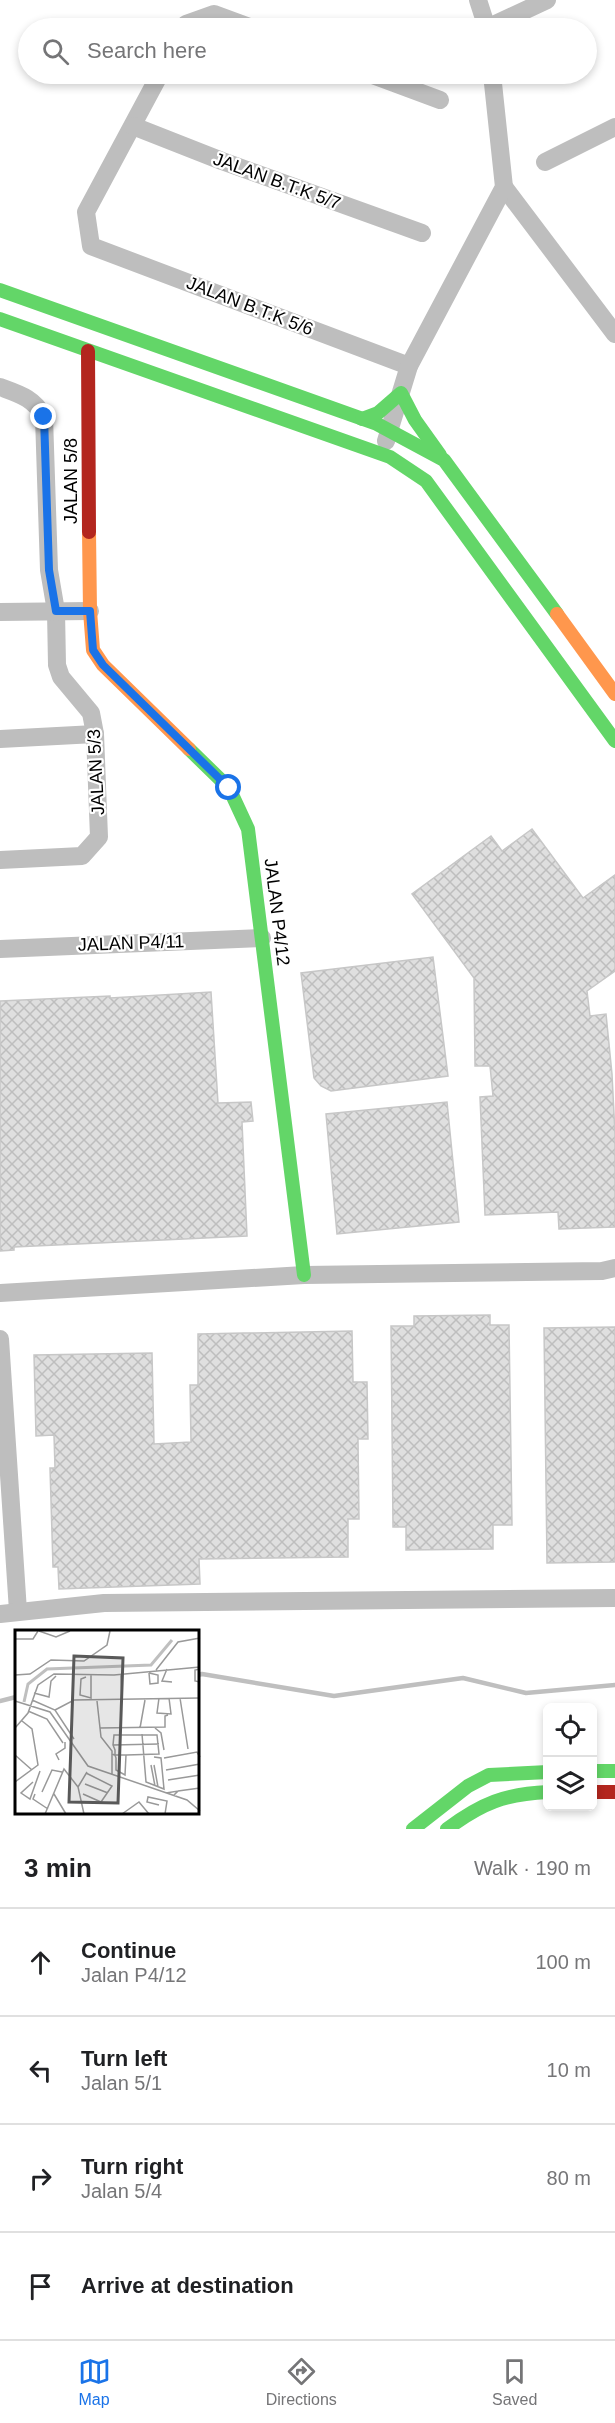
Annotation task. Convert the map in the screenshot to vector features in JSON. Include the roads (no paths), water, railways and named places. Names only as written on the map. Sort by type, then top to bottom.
[{"type":"street","points":[[478,0],[484,18]]},
{"type":"street","points":[[508,18],[547,0]]},
{"type":"street","points":[[204,18],[214,14],[225,18]]},
{"type":"street","points":[[133,126],[155,84]]},
{"type":"street","points":[[397,84],[440,100]]},
{"type":"street","points":[[493,84],[504,187],[615,334]]},
{"type":"street","name":"JALAN B.T.K 5/7","points":[[133,126],[222,161],[422,233]]},
{"type":"street","name":"JALAN B.T.K 5/6","points":[[133,126],[86,212],[90,246],[410,366]]},
{"type":"street","points":[[544,162],[615,127]]},
{"type":"street","points":[[380,454],[391,430],[410,366],[504,187]]},
{"type":"street","points":[[0,290],[391,430],[444,460]]},
{"type":"street","points":[[0,319],[390,457],[426,481],[615,741]]},
{"type":"street","name":"JALAN 5/8","points":[[88,351],[90,611]]},
{"type":"street","name":"JALAN 5/3","points":[[0,387],[25,396],[38,405],[44,417],[49,570],[56,611],[57,665],[61,677],[91,712],[95,734],[99,837],[82,856],[0,860]]},
{"type":"street","points":[[362,419],[378,413],[401,393]]},
{"type":"street","points":[[401,393],[415,420],[615,694]]},
{"type":"street","points":[[0,612],[90,611]]},
{"type":"street","name":"JALAN P4/12","points":[[90,611],[93,650],[103,665],[229,788],[248,829],[304,1275]]},
{"type":"street","points":[[0,739],[95,734]]},
{"type":"street","name":"JALAN P4/11","points":[[0,948],[262,938]]},
{"type":"street","points":[[0,1293],[304,1275],[615,1269]]},
{"type":"street","points":[[0,1339],[9,1612],[104,1603],[615,1598]]},
{"type":"street","points":[[413,1829],[468,1786],[489,1775],[543,1772]]},
{"type":"street","points":[[597,1772],[615,1772]]},
{"type":"street","points":[[447,1829],[474,1809],[497,1797],[543,1792]]},
{"type":"street","points":[[597,1792],[615,1792]]},
{"type":"waterway","points":[[200,1674],[334,1696],[463,1678],[526,1693],[615,1685]]},
{"type":"waterway","points":[[0,1701],[15,1697]]}]
